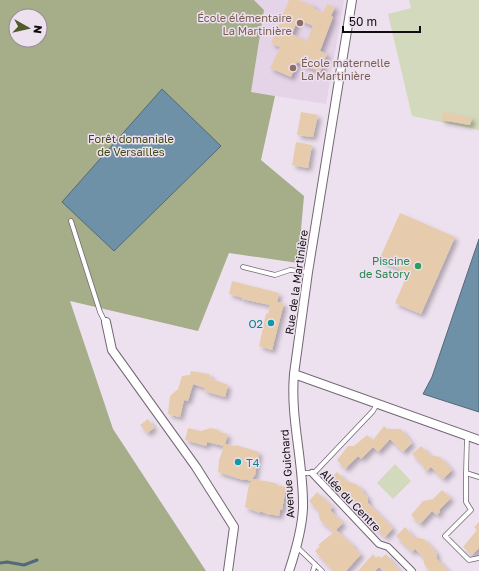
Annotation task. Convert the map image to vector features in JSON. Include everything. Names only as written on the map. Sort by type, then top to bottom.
[{"type":"street","name":"Rue de la Martinière","points":[[294,374],[308,272],[352,0]]},
{"type":"street","points":[[106,322],[112,350],[196,467],[234,526],[228,571]]},
{"type":"street","points":[[294,374],[479,440]]},
{"type":"street","name":"Avenue Guichard","points":[[289,571],[297,547],[303,506],[292,397],[294,374]]},
{"type":"street","name":"Allée du Centre","points":[[312,473],[379,544],[388,547],[412,571]]},
{"type":"lane","points":[[71,221],[100,312],[106,322]]},
{"type":"lane","points":[[243,267],[275,275],[290,270],[308,272]]},
{"type":"lane","points":[[300,473],[312,473],[316,471],[373,411],[377,404]]},
{"type":"lane","points":[[468,436],[466,502],[471,510],[445,536],[469,560],[479,558]]},
{"type":"lane","points":[[466,473],[479,477]]},
{"type":"lane","points":[[297,547],[322,571]]},
{"type":"lane","points":[[313,571],[315,564]]},
{"type":"shaded area","name":"École maternelle La Martinière","points":[[254,0],[344,0],[326,104],[251,92],[264,10]]},
{"type":"green space","name":"Forêt domaniale de Versailles","points":[[0,0],[254,0],[264,10],[251,92],[275,96],[261,160],[304,196],[298,263],[229,253],[198,331],[70,301],[113,429],[206,571],[0,571]]},
{"type":"green space","points":[[409,0],[479,0],[479,130],[412,116],[388,14],[411,8]]},
{"type":"green space","points":[[395,464],[411,481],[393,499],[377,483]]},
{"type":"water","points":[[162,89],[221,146],[114,251],[62,202]]},
{"type":"water","points":[[479,239],[479,412],[423,394],[432,377]]},
{"type":"building","points":[[289,0],[298,0],[314,6],[313,8],[323,13],[327,4],[335,7],[331,16],[333,17],[320,51],[327,54],[320,72],[297,62],[291,77],[270,68],[280,47],[271,43]],"holes":[[[298,19],[313,26],[307,41],[292,34]]]},
{"type":"building","points":[[301,112],[318,115],[313,137],[297,135]]},
{"type":"building","points":[[443,112],[472,118],[470,125],[441,120]]},
{"type":"building","points":[[296,142],[312,145],[308,168],[292,165]]},
{"type":"building","name":"Piscine de Satory","points":[[400,213],[455,237],[421,314],[395,303],[408,273],[379,260]]},
{"type":"building","name":"O2","points":[[232,281],[279,293],[277,302],[284,303],[272,350],[259,346],[266,313],[268,314],[270,305],[242,299],[243,298],[229,294]]},
{"type":"building","points":[[191,371],[209,374],[212,379],[228,385],[225,397],[204,391],[205,388],[193,384],[188,401],[184,400],[180,417],[168,414],[170,396],[178,389],[182,376],[190,375]]},
{"type":"building","points":[[148,419],[154,428],[147,433],[140,425]]},
{"type":"building","points":[[384,426],[387,429],[401,429],[412,443],[403,452],[390,439],[378,452],[373,447],[361,459],[358,456],[345,469],[337,460],[348,446],[354,446],[367,435],[373,440]]},
{"type":"building","points":[[188,428],[201,431],[211,428],[219,430],[219,432],[228,434],[225,444],[236,445],[259,452],[255,475],[252,479],[276,483],[276,485],[286,487],[282,510],[280,510],[279,516],[270,515],[260,511],[260,513],[245,507],[249,484],[252,481],[243,480],[218,472],[219,460],[224,446],[207,442],[206,446],[185,440]]},
{"type":"building","points":[[421,446],[430,455],[440,457],[452,470],[443,479],[431,467],[426,471],[423,468],[424,466],[412,454]]},
{"type":"building","points":[[337,472],[346,481],[356,484],[363,490],[362,491],[368,497],[368,503],[393,528],[385,537],[362,516],[363,515],[356,509],[356,503],[347,494],[344,497],[328,481]]},
{"type":"building","points":[[442,490],[451,498],[439,510],[440,512],[437,515],[432,511],[420,524],[411,515],[423,501],[433,499]]},
{"type":"building","points":[[317,492],[333,507],[330,510],[343,523],[336,530],[361,554],[346,571],[333,571],[315,551],[320,546],[318,545],[334,532],[320,520],[318,510],[309,501]]},
{"type":"building","points":[[479,522],[479,548],[472,555],[463,547],[477,530],[474,527]]},
{"type":"building","points":[[405,527],[414,537],[424,539],[436,552],[437,559],[449,571],[430,571],[424,564],[424,558],[415,549],[412,552],[396,536]]},
{"type":"building","points":[[373,554],[376,558],[379,556],[381,558],[386,554],[400,571],[383,571],[379,567],[375,571],[358,571]]},
{"type":"waterway","points":[[0,563],[7,562],[24,565],[37,560]]},
{"type":"place","name":"École élémentaire La Martinière","points":[[300,23]]},
{"type":"place","name":"École maternelle La Martinière","points":[[293,68]]},
{"type":"place","name":"Piscine de Satory","points":[[418,266]]},
{"type":"place","name":"O2","points":[[271,323]]},
{"type":"place","name":"T4","points":[[238,462]]}]
